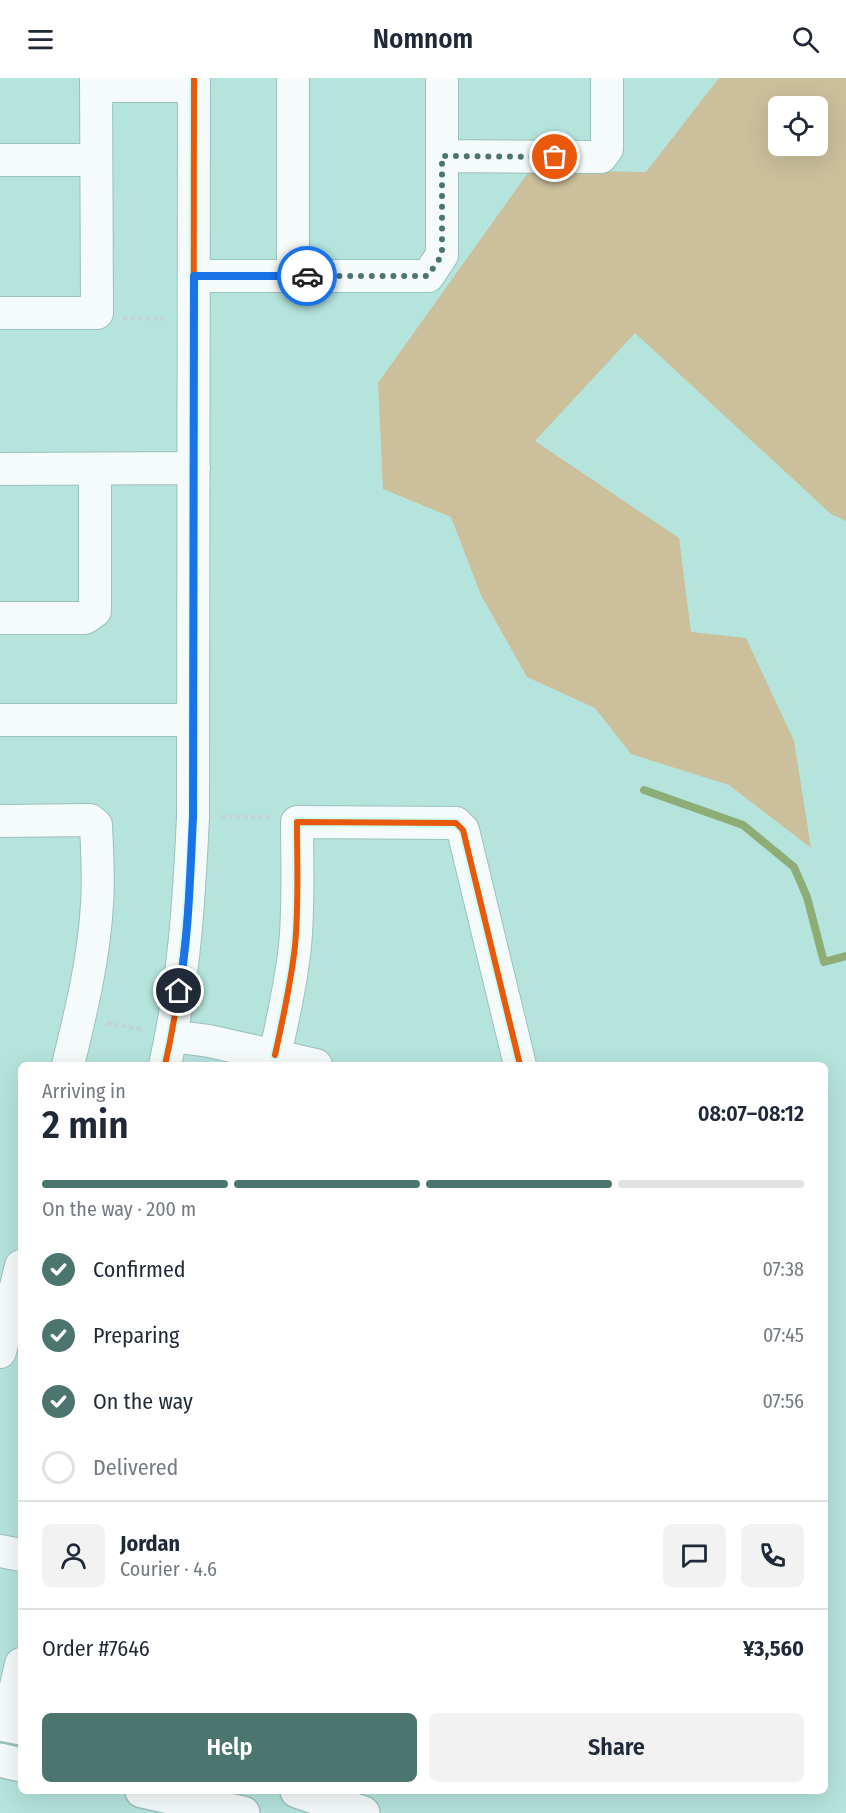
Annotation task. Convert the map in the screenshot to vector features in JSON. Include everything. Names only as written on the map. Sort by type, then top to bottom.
[{"type":"street","points":[[293,78],[293,276]]},
{"type":"street","points":[[194,276],[428,276],[442,255],[442,78]]},
{"type":"street","points":[[442,156],[601,157],[607,149],[607,78]]},
{"type":"street","points":[[0,314],[97,314],[96,82],[194,82],[193,817],[183,968],[161,1044],[209,1041],[303,1062]]},
{"type":"street","points":[[0,160],[96,160]]},
{"type":"street","points":[[0,469],[194,468]]},
{"type":"street","points":[[0,618],[85,618],[95,611],[95,469]]},
{"type":"street","points":[[0,720],[193,720]]},
{"type":"street","points":[[0,820],[90,820],[96,825],[97,903],[93,942],[80,1017],[69,1062]]},
{"type":"street","points":[[274,1055],[290,986],[295,945],[297,822],[456,823],[463,830],[519,1062]]},
{"type":"street","points":[[0,1265],[18,1268]]},
{"type":"street","points":[[0,1352],[18,1280]]},
{"type":"street","points":[[0,1551],[18,1554]]},
{"type":"street","points":[[9,1726],[18,1680]]},
{"type":"street","points":[[0,1760],[18,1764]]},
{"type":"street","points":[[156,1794],[243,1813]]},
{"type":"street","points":[[306,1794],[363,1813]]},
{"type":"path","points":[[97,314],[109,318],[194,319]]},
{"type":"path","points":[[193,817],[281,817],[297,822]]},
{"type":"path","points":[[80,1017],[161,1044]]},
{"type":"shaded area","points":[[719,78],[846,78],[846,521],[831,514],[635,333],[535,441],[679,538],[691,632],[746,638],[794,741],[811,848],[729,785],[631,754],[595,708],[527,677],[481,595],[451,517],[383,489],[378,383],[530,170],[646,172]]},
{"type":"waterway","points":[[644,790],[743,825],[794,867],[807,897],[824,962],[846,956]]},
{"type":"cycle path","points":[[166,1062],[177,1003],[185,941],[193,817],[194,78]]},
{"type":"cycle path","points":[[275,1055],[295,946],[297,822],[456,823],[463,830],[519,1062]]},
{"type":"way so far","points":[[307,276],[428,276],[442,255],[442,156],[555,157]]},
{"type":"route","points":[[179,991],[189,896],[193,817],[194,276],[307,276]]}]
